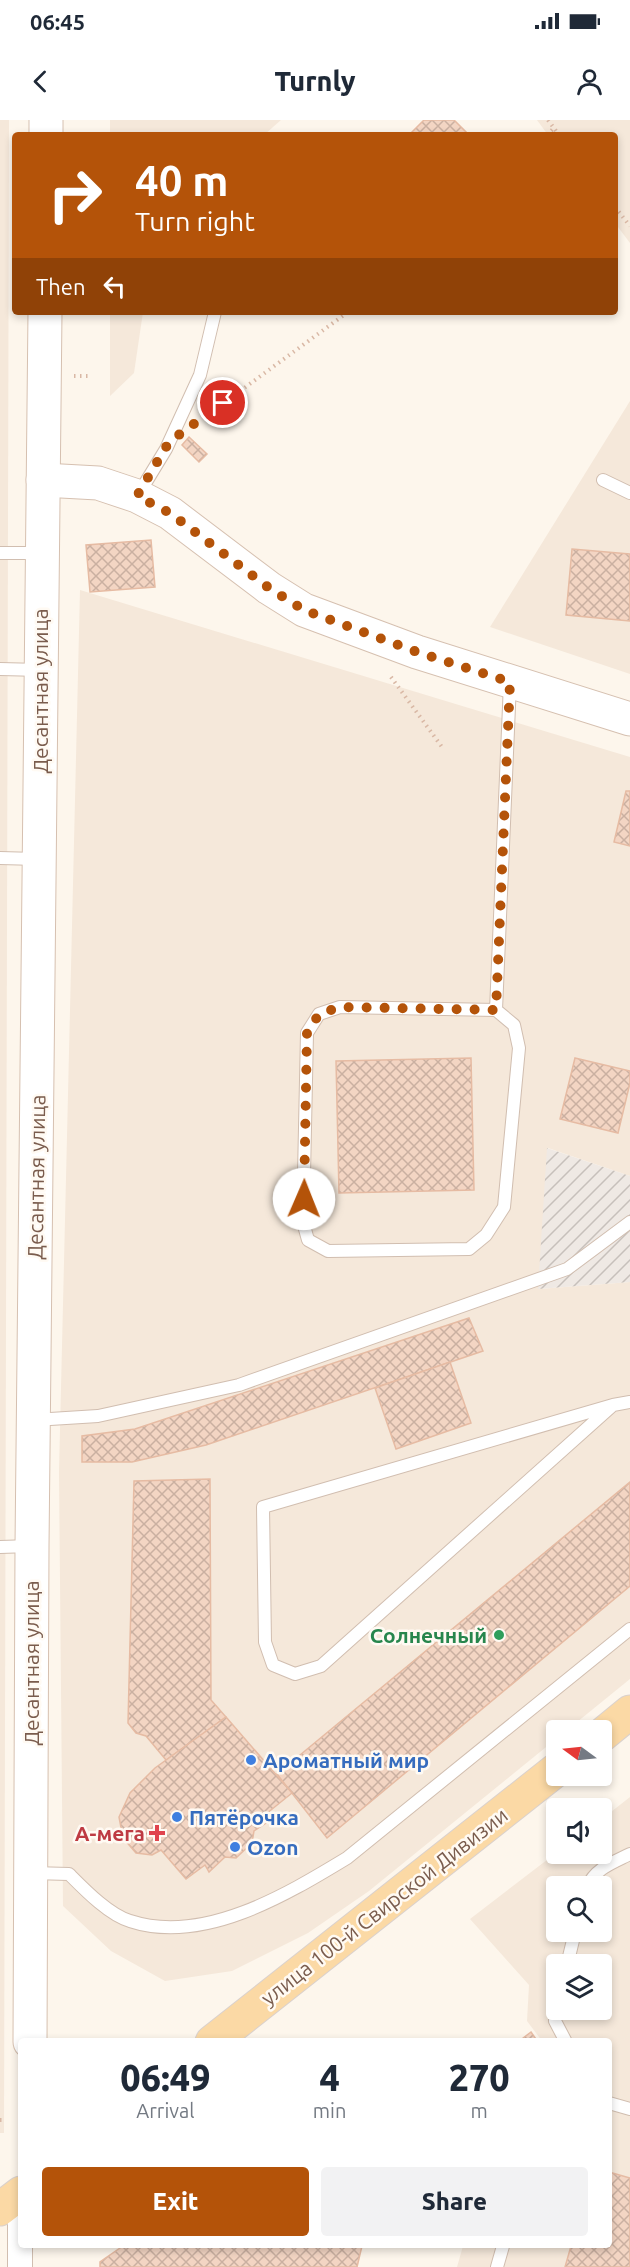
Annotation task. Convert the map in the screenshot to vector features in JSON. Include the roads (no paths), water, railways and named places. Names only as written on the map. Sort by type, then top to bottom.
[{"type":"main road","points":[[612,1727],[630,1712]]},
{"type":"main road","name":"улица 100-й Свирской Дивизии","points":[[217,2038],[546,1778]]},
{"type":"street","name":"Десантная улица","points":[[30,2038],[31,1873],[16,1546],[33,1420],[45,315]]},
{"type":"street","points":[[43,480],[98,483],[137,496],[170,513],[269,588],[304,610],[417,652],[630,719]]},
{"type":"street","points":[[15,2195],[18,2238]]},
{"type":"street","points":[[19,2248],[20,2267]]},
{"type":"lane","points":[[137,496],[169,442],[200,375],[213,315]]},
{"type":"lane","points":[[603,480],[630,493]]},
{"type":"lane","points":[[0,553],[41,553]]},
{"type":"lane","points":[[0,669],[41,670]]},
{"type":"lane","points":[[496,1010],[510,682]]},
{"type":"lane","points":[[0,858],[39,859]]},
{"type":"lane","points":[[340,1007],[496,1010],[514,1025],[519,1048],[504,1207],[486,1235],[469,1249],[328,1251],[309,1240],[303,1222],[307,1033],[319,1014],[340,1007]]},
{"type":"lane","points":[[33,1420],[98,1416],[239,1385],[567,1269],[630,1222]]},
{"type":"lane","points":[[613,1405],[321,1665],[295,1674],[273,1665],[265,1642],[263,1507],[613,1405],[630,1402]]},
{"type":"lane","points":[[31,1873],[69,1874],[90,1895],[128,1921],[170,1930],[205,1924],[258,1905],[299,1887],[347,1858],[630,1629]]},
{"type":"lane","points":[[592,1876],[602,1868],[630,1854]]},
{"type":"lane","points":[[555,2020],[564,2038]]},
{"type":"lane","points":[[612,2104],[630,2109]]},
{"type":"lane","points":[[497,2267],[502,2248]]},
{"type":"place","name":"Солнечный","points":[[499,1635]]},
{"type":"place","name":"Ароматный мир","points":[[251,1760]]},
{"type":"place","name":"Пятёрочка","points":[[177,1817]]},
{"type":"place","name":"А-мега","points":[[157,1833]]},
{"type":"place","name":"Ozon","points":[[235,1847]]}]
